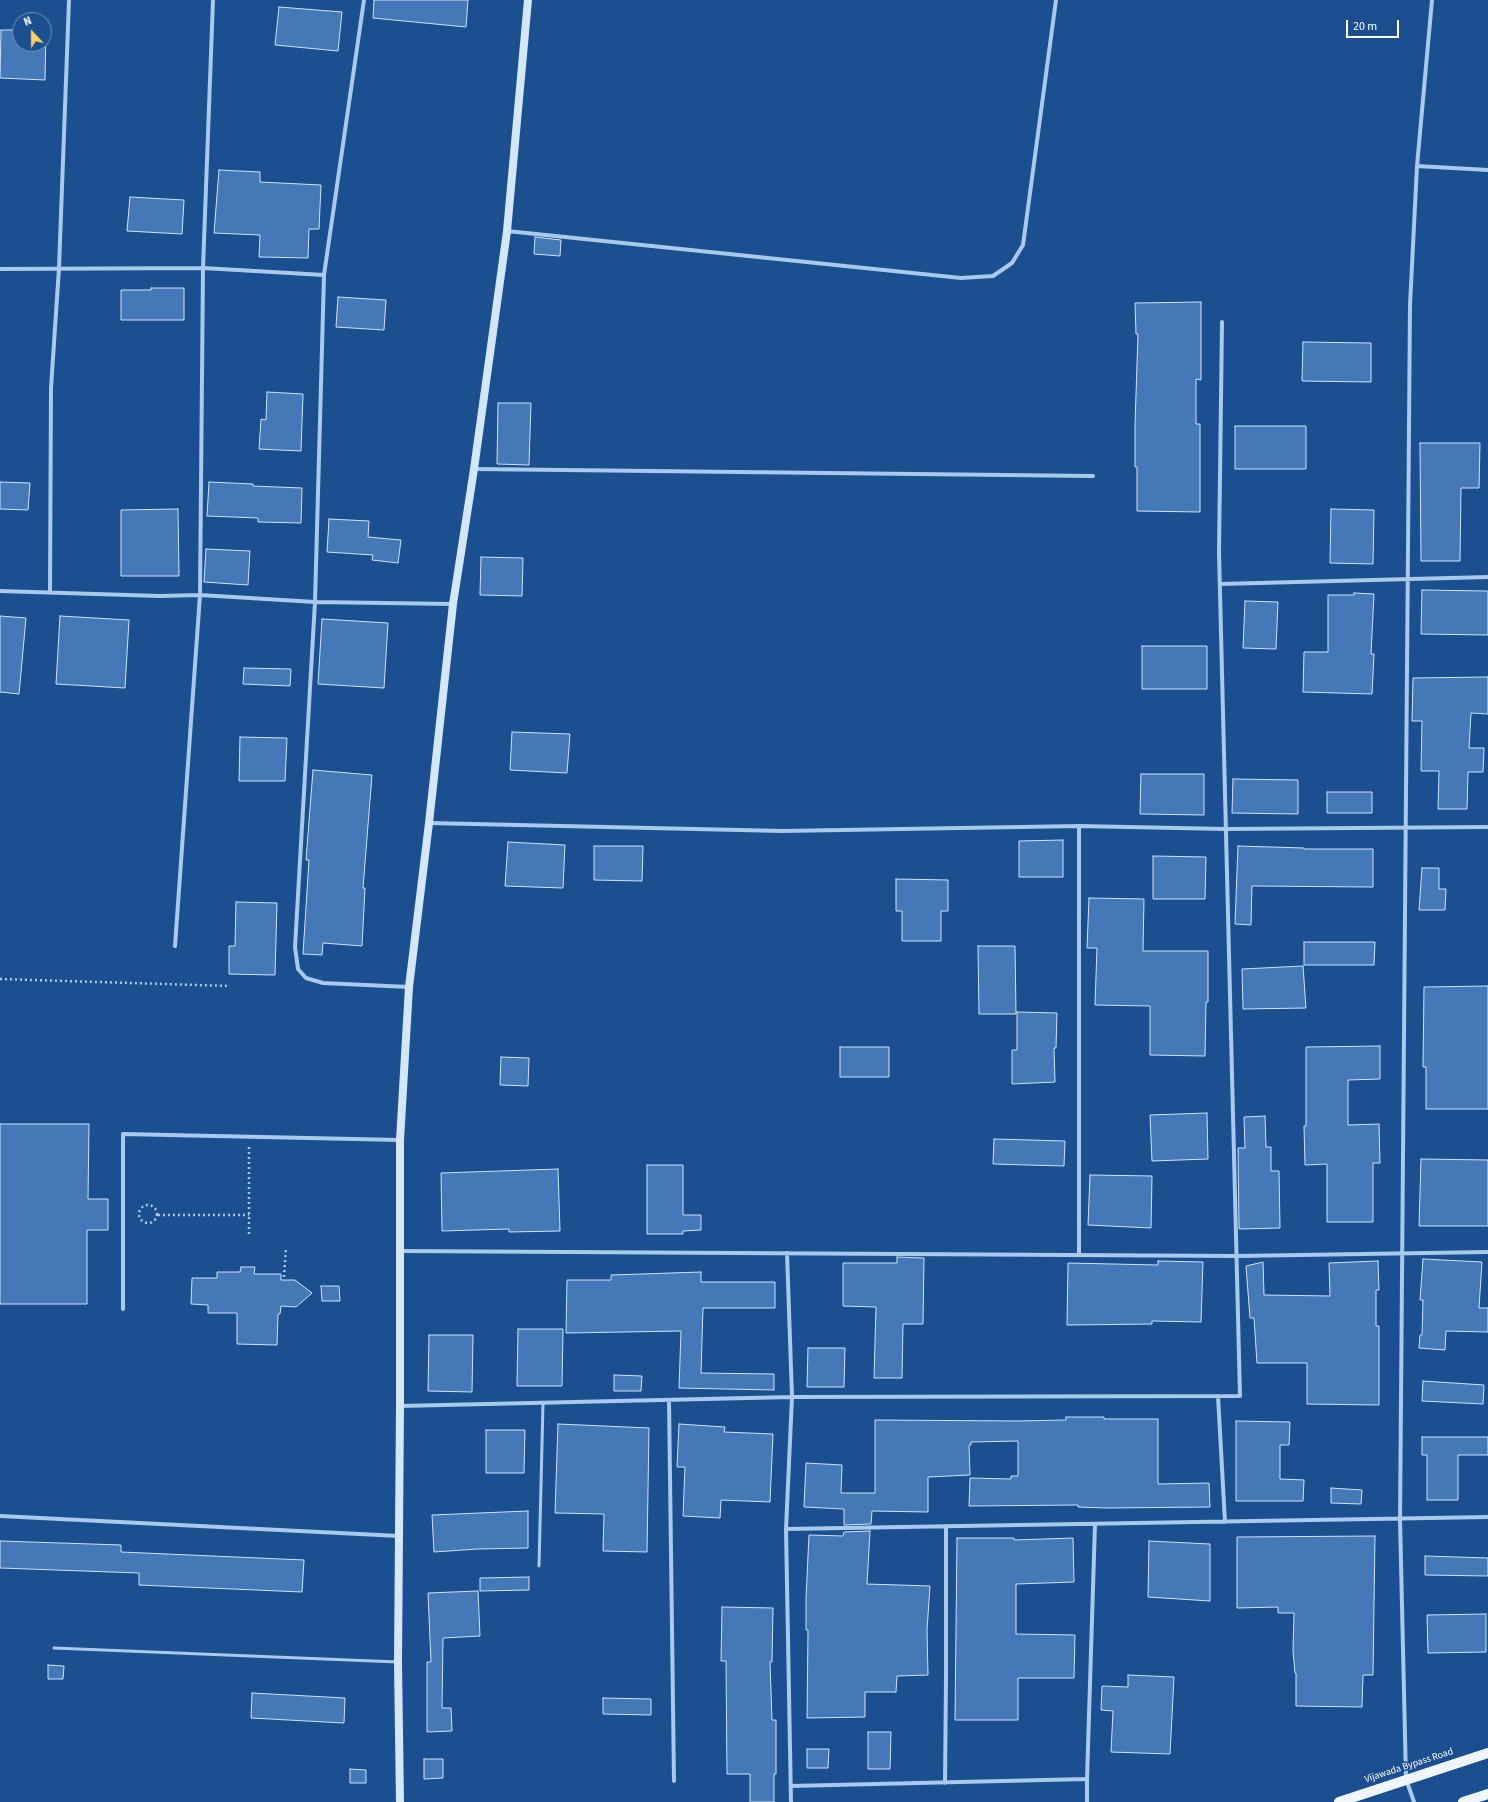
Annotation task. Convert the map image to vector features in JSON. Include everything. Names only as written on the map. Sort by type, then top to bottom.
[{"type":"main road","name":"Vijawada Bypass Road","points":[[1338,1802],[1488,1752]]},
{"type":"main road","points":[[1463,1802],[1488,1794]]},
{"type":"street","points":[[50,592],[52,388],[60,268],[69,0]]},
{"type":"street","points":[[175,946],[200,595],[203,268],[213,0]]},
{"type":"street","points":[[364,0],[324,275],[315,602],[295,947],[298,969],[306,978],[323,983],[410,987]]},
{"type":"street","points":[[400,1802],[398,1662],[400,1536],[400,1140],[410,987],[430,823],[453,604],[474,469],[506,231],[528,0]]},
{"type":"street","points":[[506,231],[961,278],[993,276],[1012,263],[1023,245],[1056,0]]},
{"type":"street","points":[[1414,1802],[1406,1779],[1400,1519],[1410,305],[1417,166],[1432,0]]},
{"type":"street","points":[[1417,166],[1488,170]]},
{"type":"street","points":[[0,269],[203,268],[324,275]]},
{"type":"street","points":[[400,1406],[792,1397],[1240,1396],[1220,584],[1222,322]]},
{"type":"street","points":[[474,469],[1093,476]]},
{"type":"street","points":[[1220,584],[1488,577]]},
{"type":"street","points":[[0,591],[160,596],[200,595],[315,602],[453,604]]},
{"type":"street","points":[[430,823],[783,831],[1079,826],[1226,829],[1488,827]]},
{"type":"street","points":[[1079,826],[1079,1255]]},
{"type":"street","points":[[123,1309],[123,1134],[400,1140]]},
{"type":"street","points":[[400,1251],[1237,1256],[1488,1252]]},
{"type":"street","points":[[787,1253],[792,1397],[786,1529],[791,1802]]},
{"type":"street","points":[[1218,1396],[1225,1522]]},
{"type":"street","points":[[669,1400],[674,1781]]},
{"type":"street","points":[[0,1516],[400,1536]]},
{"type":"street","points":[[786,1529],[1488,1517]]},
{"type":"street","points":[[1087,1802],[1095,1524]]},
{"type":"street","points":[[945,1783],[946,1526]]},
{"type":"street","points":[[791,1786],[1087,1779]]},
{"type":"lane","points":[[539,1566],[543,1403]]},
{"type":"lane","points":[[54,1648],[398,1662]]},
{"type":"path","points":[[0,979],[230,986]]},
{"type":"path","points":[[249,1136],[250,1235]]},
{"type":"path","points":[[145,1205],[151,1205],[156,1209],[158,1215],[153,1223],[146,1224],[140,1218],[139,1212],[145,1205]]},
{"type":"path","points":[[158,1215],[249,1215]]},
{"type":"path","points":[[284,1277],[286,1248]]},
{"type":"building","points":[[374,0],[468,0],[466,27],[373,18]]},
{"type":"building","points":[[279,7],[342,12],[338,51],[275,45]]},
{"type":"building","points":[[1,30],[12,30],[12,52],[46,52],[45,80],[0,78]]},
{"type":"building","points":[[219,170],[260,172],[260,182],[321,185],[319,229],[309,229],[308,258],[259,257],[260,235],[214,233]]},
{"type":"building","points":[[130,197],[184,200],[182,234],[127,231]]},
{"type":"building","points":[[535,237],[561,240],[560,256],[534,254]]},
{"type":"building","points":[[151,288],[184,288],[184,320],[121,320],[121,290],[151,290]]},
{"type":"building","points":[[338,297],[386,300],[384,330],[336,327]]},
{"type":"building","points":[[1201,302],[1201,380],[1196,379],[1196,424],[1200,424],[1200,512],[1137,511],[1135,424],[1138,334],[1136,334],[1135,303]]},
{"type":"building","points":[[1303,342],[1371,343],[1371,382],[1302,381]]},
{"type":"building","points":[[267,392],[303,394],[301,451],[259,449],[261,419],[266,420]]},
{"type":"building","points":[[498,403],[531,403],[529,465],[497,464]]},
{"type":"building","points":[[1235,426],[1306,426],[1306,469],[1235,469]]},
{"type":"building","points":[[1420,443],[1480,443],[1479,488],[1461,488],[1460,561],[1421,561]]},
{"type":"building","points":[[0,482],[30,483],[28,510],[0,509]]},
{"type":"building","points":[[209,482],[302,488],[301,523],[258,522],[258,518],[207,516]]},
{"type":"building","points":[[178,509],[179,576],[121,576],[121,510]]},
{"type":"building","points":[[1331,509],[1374,510],[1373,564],[1330,563]]},
{"type":"building","points":[[329,519],[369,521],[368,537],[401,540],[398,563],[372,560],[373,555],[327,552]]},
{"type":"building","points":[[206,549],[250,551],[248,585],[204,582]]},
{"type":"building","points":[[481,557],[523,558],[522,596],[480,595]]},
{"type":"building","points":[[1422,590],[1488,591],[1488,635],[1421,634]]},
{"type":"building","points":[[1354,593],[1374,594],[1371,654],[1374,654],[1372,694],[1303,692],[1304,652],[1328,652],[1328,595],[1354,595]]},
{"type":"building","points":[[1245,601],[1278,602],[1276,649],[1243,648]]},
{"type":"building","points":[[0,616],[26,618],[19,694],[0,692]]},
{"type":"building","points":[[60,616],[129,620],[125,688],[56,684]]},
{"type":"building","points":[[322,619],[388,623],[384,688],[318,684]]},
{"type":"building","points":[[1142,646],[1207,646],[1207,689],[1142,689]]},
{"type":"building","points":[[244,668],[291,669],[290,686],[243,684]]},
{"type":"building","points":[[1488,677],[1488,714],[1471,713],[1469,748],[1484,748],[1483,772],[1468,772],[1467,809],[1438,809],[1439,771],[1421,771],[1422,721],[1412,721],[1413,678]]},
{"type":"building","points":[[512,732],[570,734],[567,773],[510,770]]},
{"type":"building","points":[[240,737],[287,738],[285,781],[239,781]]},
{"type":"building","points":[[313,770],[372,775],[363,888],[365,888],[362,946],[323,943],[322,955],[303,954],[309,860],[306,860]]},
{"type":"building","points":[[1141,774],[1204,774],[1204,815],[1140,814]]},
{"type":"building","points":[[1233,779],[1298,780],[1298,814],[1232,813]]},
{"type":"building","points":[[1327,792],[1372,792],[1372,813],[1327,813]]},
{"type":"building","points":[[1063,840],[1063,877],[1019,877],[1019,841]]},
{"type":"building","points":[[508,842],[565,845],[563,888],[505,886]]},
{"type":"building","points":[[594,846],[643,846],[642,881],[594,880]]},
{"type":"building","points":[[1238,846],[1304,849],[1373,849],[1373,887],[1252,886],[1251,925],[1235,924]]},
{"type":"building","points":[[1153,856],[1206,857],[1205,899],[1153,899]]},
{"type":"building","points":[[1422,868],[1439,868],[1439,889],[1446,889],[1445,910],[1419,910]]},
{"type":"building","points":[[896,879],[948,880],[948,911],[941,911],[941,941],[902,941],[902,911],[896,911]]},
{"type":"building","points":[[1089,898],[1144,899],[1143,951],[1208,951],[1208,1002],[1206,1002],[1205,1056],[1150,1055],[1150,1006],[1095,1005],[1097,948],[1087,948]]},
{"type":"building","points":[[236,902],[277,903],[275,975],[229,974],[229,946],[235,946]]},
{"type":"building","points":[[1304,942],[1375,942],[1374,965],[1304,965]]},
{"type":"building","points":[[978,946],[1015,946],[1016,1014],[979,1014]]},
{"type":"building","points":[[1303,966],[1306,1008],[1243,1009],[1242,969]]},
{"type":"building","points":[[1488,986],[1488,1109],[1426,1109],[1426,1067],[1423,1067],[1424,987]]},
{"type":"building","points":[[1017,1012],[1057,1013],[1056,1048],[1054,1048],[1055,1082],[1012,1084],[1012,1050],[1017,1050]]},
{"type":"building","points":[[1380,1046],[1380,1079],[1348,1080],[1348,1125],[1379,1124],[1380,1163],[1373,1163],[1373,1222],[1327,1222],[1327,1164],[1305,1165],[1304,1126],[1306,1126],[1306,1047]]},
{"type":"building","points":[[840,1047],[889,1047],[889,1077],[840,1077]]},
{"type":"building","points":[[501,1057],[529,1058],[528,1086],[500,1085]]},
{"type":"building","points":[[1207,1113],[1208,1159],[1152,1161],[1150,1115]]},
{"type":"building","points":[[1265,1116],[1266,1147],[1271,1147],[1271,1171],[1279,1171],[1280,1228],[1239,1229],[1238,1148],[1245,1148],[1244,1117]]},
{"type":"building","points":[[0,1124],[89,1124],[88,1199],[108,1199],[108,1230],[87,1230],[87,1304],[0,1304]]},
{"type":"building","points":[[994,1139],[1065,1141],[1064,1166],[993,1164]]},
{"type":"building","points":[[1421,1159],[1488,1160],[1488,1226],[1419,1226]]},
{"type":"building","points":[[647,1165],[683,1165],[683,1215],[701,1215],[701,1230],[683,1231],[683,1234],[647,1234]]},
{"type":"building","points":[[558,1169],[560,1231],[509,1232],[509,1229],[442,1231],[441,1173]]},
{"type":"building","points":[[1090,1175],[1152,1176],[1151,1228],[1088,1225]]},
{"type":"building","points":[[897,1257],[924,1258],[923,1324],[903,1324],[902,1378],[874,1378],[876,1307],[843,1306],[843,1263],[897,1263]]},
{"type":"building","points":[[1423,1259],[1482,1262],[1479,1308],[1488,1308],[1488,1332],[1446,1331],[1445,1350],[1419,1348],[1420,1335],[1422,1335],[1423,1300],[1420,1300]]},
{"type":"building","points":[[1158,1261],[1203,1262],[1201,1322],[1152,1321],[1152,1324],[1067,1325],[1068,1263],[1158,1265]]},
{"type":"building","points":[[1378,1261],[1379,1290],[1376,1290],[1376,1326],[1379,1326],[1379,1405],[1307,1404],[1307,1363],[1257,1363],[1254,1318],[1250,1318],[1246,1266],[1263,1262],[1264,1295],[1330,1296],[1329,1263]]},
{"type":"building","points":[[241,1267],[255,1267],[254,1274],[281,1274],[281,1280],[295,1280],[312,1293],[296,1307],[281,1306],[280,1314],[278,1314],[277,1345],[237,1344],[237,1313],[208,1313],[208,1305],[191,1304],[192,1278],[217,1278],[217,1272],[240,1272]]},
{"type":"building","points":[[701,1272],[701,1282],[775,1282],[775,1308],[703,1308],[701,1373],[774,1374],[774,1390],[679,1388],[681,1331],[566,1333],[567,1280],[611,1280],[611,1275]]},
{"type":"building","points":[[321,1286],[339,1286],[340,1301],[322,1301]]},
{"type":"building","points":[[518,1329],[563,1329],[562,1386],[517,1386]]},
{"type":"building","points":[[429,1335],[473,1335],[472,1392],[428,1391]]},
{"type":"building","points":[[808,1348],[845,1348],[844,1387],[807,1387]]},
{"type":"building","points":[[614,1375],[642,1376],[641,1391],[614,1391]]},
{"type":"building","points":[[1423,1381],[1484,1385],[1483,1404],[1422,1401]]},
{"type":"building","points":[[1066,1417],[1158,1419],[1158,1484],[1209,1483],[1210,1507],[1106,1508],[1078,1507],[1078,1505],[969,1506],[970,1478],[1011,1479],[1011,1476],[1018,1476],[1018,1441],[971,1442],[971,1445],[969,1445],[970,1475],[928,1477],[928,1512],[872,1511],[871,1524],[844,1525],[844,1509],[804,1507],[806,1463],[842,1465],[841,1493],[875,1493],[875,1420],[1018,1421],[1066,1420]]},
{"type":"building","points":[[1236,1421],[1290,1422],[1289,1445],[1280,1445],[1280,1479],[1304,1480],[1303,1501],[1236,1501]]},
{"type":"building","points":[[558,1424],[649,1428],[647,1552],[603,1551],[604,1514],[555,1513]]},
{"type":"building","points":[[679,1424],[725,1427],[724,1432],[773,1434],[770,1502],[721,1500],[720,1518],[683,1516],[685,1467],[677,1467]]},
{"type":"building","points":[[486,1430],[525,1430],[524,1473],[486,1473]]},
{"type":"building","points":[[1422,1437],[1488,1437],[1488,1455],[1458,1455],[1458,1500],[1427,1500],[1427,1455],[1422,1455]]},
{"type":"building","points":[[1331,1488],[1362,1490],[1361,1504],[1331,1503]]},
{"type":"building","points":[[528,1511],[528,1548],[434,1552],[432,1515]]},
{"type":"building","points":[[870,1531],[867,1584],[930,1586],[927,1630],[928,1675],[897,1676],[896,1692],[865,1692],[865,1717],[807,1718],[808,1630],[806,1630],[806,1598],[809,1535],[843,1536],[844,1532]]},
{"type":"building","points":[[1375,1536],[1373,1675],[1363,1675],[1362,1707],[1296,1706],[1296,1673],[1293,1651],[1294,1613],[1278,1613],[1278,1607],[1237,1608],[1237,1537]]},
{"type":"building","points":[[957,1538],[1014,1538],[1014,1540],[1073,1538],[1074,1582],[1016,1584],[1016,1634],[1075,1635],[1074,1678],[1018,1678],[1018,1720],[955,1720]]},
{"type":"building","points":[[0,1541],[121,1545],[121,1552],[304,1560],[302,1592],[139,1585],[139,1573],[0,1568]]},
{"type":"building","points":[[1149,1541],[1210,1544],[1210,1601],[1148,1597]]},
{"type":"building","points":[[1425,1556],[1488,1558],[1488,1576],[1425,1575]]},
{"type":"building","points":[[529,1577],[529,1590],[480,1591],[480,1578]]},
{"type":"building","points":[[478,1591],[480,1636],[443,1638],[442,1708],[451,1708],[452,1731],[427,1732],[427,1662],[431,1662],[428,1593]]},
{"type":"building","points":[[722,1607],[773,1608],[772,1662],[770,1662],[772,1720],[776,1720],[776,1774],[774,1774],[774,1802],[750,1802],[750,1774],[727,1774],[726,1661],[721,1661]]},
{"type":"building","points":[[1486,1614],[1486,1652],[1428,1653],[1427,1615]]},
{"type":"building","points":[[48,1665],[64,1666],[63,1679],[48,1679]]},
{"type":"building","points":[[1128,1675],[1174,1677],[1170,1754],[1111,1752],[1113,1711],[1101,1710],[1102,1686],[1128,1687]]},
{"type":"building","points":[[252,1693],[345,1698],[344,1723],[251,1718]]},
{"type":"building","points":[[603,1698],[651,1699],[651,1715],[603,1714]]},
{"type":"building","points":[[868,1732],[891,1732],[890,1769],[868,1769]]},
{"type":"building","points":[[807,1749],[829,1749],[828,1768],[807,1768]]},
{"type":"building","points":[[424,1759],[443,1759],[443,1778],[424,1779]]},
{"type":"building","points":[[350,1769],[366,1770],[366,1783],[350,1783]]}]
